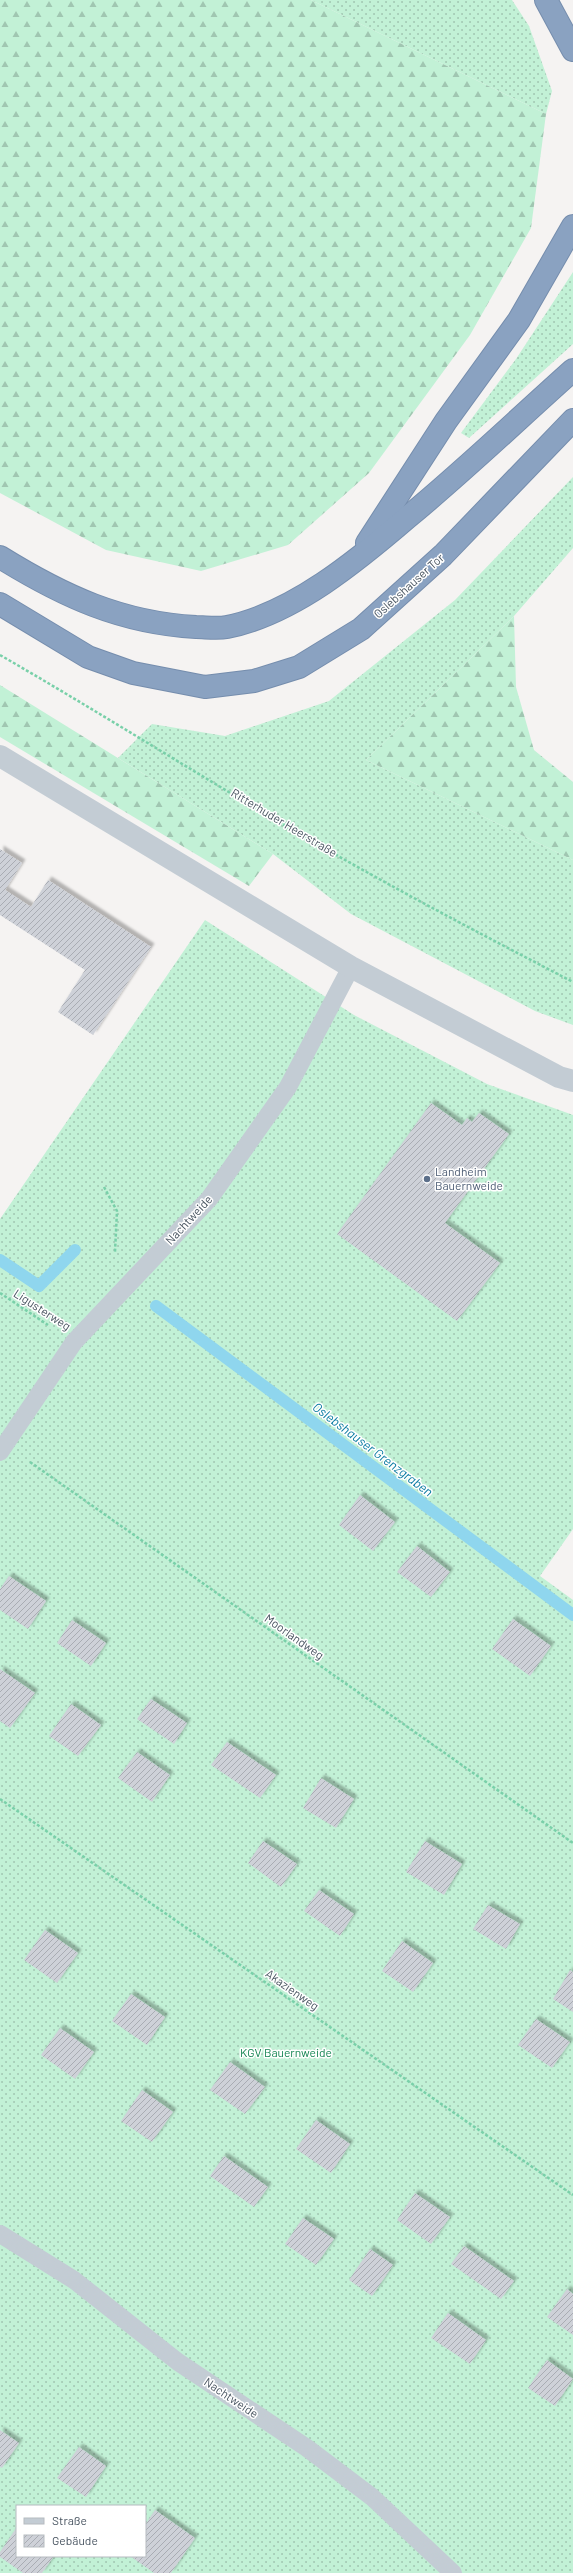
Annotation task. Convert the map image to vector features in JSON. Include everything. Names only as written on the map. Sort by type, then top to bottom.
[{"type":"highway","points":[[546,0],[573,50]]},
{"type":"highway","points":[[354,563],[446,421],[519,320],[573,226]]},
{"type":"highway","points":[[0,556],[46,586],[92,606],[169,625],[226,628],[284,607],[354,563],[444,487],[573,370]]},
{"type":"highway","name":"Oslebshauser Tor","points":[[0,604],[88,657],[133,673],[205,687],[254,681],[299,668],[361,629],[443,555],[573,420]]},
{"type":"street","points":[[0,756],[351,967],[559,1077],[573,1081]]},
{"type":"lane","name":"Nachtweide","points":[[2,1448],[74,1342],[214,1193],[288,1087],[351,967]]},
{"type":"lane","name":"Nachtweide","points":[[0,2234],[74,2280],[178,2362],[306,2448],[372,2497],[453,2573]]},
{"type":"path","name":"Ritterhuder Heerstraße","points":[[0,655],[128,729],[293,830],[460,923],[573,982]]},
{"type":"path","points":[[104,1187],[117,1211],[114,1258],[117,1296]]},
{"type":"path","name":"Ligusterweg","points":[[0,1293],[74,1342]]},
{"type":"path","name":"Moorlandweg","points":[[2,1448],[573,1843]]},
{"type":"path","name":"Akazienweg","points":[[0,1799],[573,2195]]},
{"type":"green space","points":[[0,0],[311,0],[546,114],[531,228],[470,335],[369,473],[288,545],[201,571],[106,550],[0,493]]},
{"type":"green space","points":[[311,0],[512,0],[529,26],[552,91],[546,114]]},
{"type":"green space","points":[[573,272],[573,344],[469,438],[461,433],[516,359]]},
{"type":"green space","points":[[573,477],[573,548],[514,616],[366,760],[573,860],[573,1025],[535,1011],[351,914],[273,854],[118,758],[152,724],[225,736],[329,701],[455,600]]},
{"type":"green space","points":[[514,616],[516,687],[534,750],[573,782],[573,860],[366,760]]},
{"type":"green space","points":[[0,685],[273,854],[249,886],[0,737]]},
{"type":"green space","name":"KGV Bauernweide","points":[[205,920],[354,1015],[487,1084],[573,1115],[573,1529],[540,1576],[573,1600],[573,2573],[0,2573],[0,1219]]},
{"type":"building","points":[[0,849],[22,863],[5,890],[31,907],[48,880],[151,947],[93,1035],[58,1012],[85,970],[0,915]]},
{"type":"building","name":"Landheim Bauernweide","points":[[431,1103],[462,1125],[467,1118],[472,1122],[479,1113],[509,1134],[445,1223],[500,1263],[457,1321],[337,1234]]},
{"type":"building","points":[[360,1495],[395,1522],[373,1551],[339,1525]]},
{"type":"building","points":[[417,1546],[450,1572],[431,1597],[397,1572]]},
{"type":"building","points":[[9,1576],[46,1601],[28,1629],[0,1610],[0,1589]]},
{"type":"building","points":[[513,1619],[551,1646],[530,1676],[492,1649]]},
{"type":"building","points":[[72,1620],[106,1643],[91,1666],[57,1643]]},
{"type":"building","points":[[0,1669],[35,1693],[10,1728],[0,1721]]},
{"type":"building","points":[[151,1699],[187,1723],[174,1744],[137,1719]]},
{"type":"building","points":[[71,1704],[101,1725],[78,1756],[49,1736]]},
{"type":"building","points":[[227,1742],[276,1775],[260,1798],[211,1765]]},
{"type":"building","points":[[137,1752],[170,1775],[152,1802],[118,1778]]},
{"type":"building","points":[[321,1778],[354,1799],[336,1828],[303,1808]]},
{"type":"building","points":[[263,1841],[297,1864],[281,1887],[248,1863]]},
{"type":"building","points":[[425,1841],[462,1864],[444,1895],[406,1872]]},
{"type":"building","points":[[319,1890],[354,1914],[340,1936],[304,1911]]},
{"type":"building","points":[[488,1905],[520,1924],[506,1949],[473,1929]]},
{"type":"building","points":[[45,1930],[78,1953],[57,1983],[24,1960]]},
{"type":"building","points":[[402,1941],[433,1963],[413,1992],[382,1971]]},
{"type":"building","points":[[570,1970],[573,1972],[573,2012],[553,1999]]},
{"type":"building","points":[[131,1994],[165,2017],[147,2045],[112,2021]]},
{"type":"building","points":[[536,2019],[570,2042],[552,2068],[518,2045]]},
{"type":"building","points":[[60,2028],[94,2052],[75,2079],[41,2055]]},
{"type":"building","points":[[230,2062],[265,2087],[245,2114],[210,2090]]},
{"type":"building","points":[[142,2090],[173,2112],[152,2142],[121,2121]]},
{"type":"building","points":[[316,2120],[350,2144],[331,2173],[296,2149]]},
{"type":"building","points":[[224,2156],[268,2187],[254,2207],[210,2176]]},
{"type":"building","points":[[415,2193],[450,2217],[431,2244],[397,2220]]},
{"type":"building","points":[[303,2218],[334,2239],[316,2265],[285,2244]]},
{"type":"building","points":[[464,2246],[514,2281],[501,2299],[451,2264]]},
{"type":"building","points":[[370,2249],[393,2265],[372,2296],[349,2280]]},
{"type":"building","points":[[567,2289],[573,2294],[573,2335],[547,2317]]},
{"type":"building","points":[[448,2313],[486,2340],[470,2364],[431,2338]]},
{"type":"building","points":[[547,2360],[573,2379],[555,2406],[528,2388]]},
{"type":"building","points":[[0,2430],[19,2443],[2,2468],[0,2467]]},
{"type":"building","points":[[79,2447],[106,2466],[86,2497],[57,2478]]},
{"type":"building","points":[[155,2510],[195,2538],[171,2573],[154,2573],[131,2557],[146,2557],[146,2524]]},
{"type":"building","points":[[16,2528],[16,2557],[53,2557],[42,2573],[23,2573],[0,2557],[0,2552]]},
{"type":"waterway","name":"Oslebshauser Grenzgraben","points":[[0,1260],[39,1286],[75,1250]]},
{"type":"waterway","name":"Oslebshauser Grenzgraben","points":[[156,1306],[573,1615]]},
{"type":"place","name":"Landheim Bauernweide","points":[[427,1179]]}]
